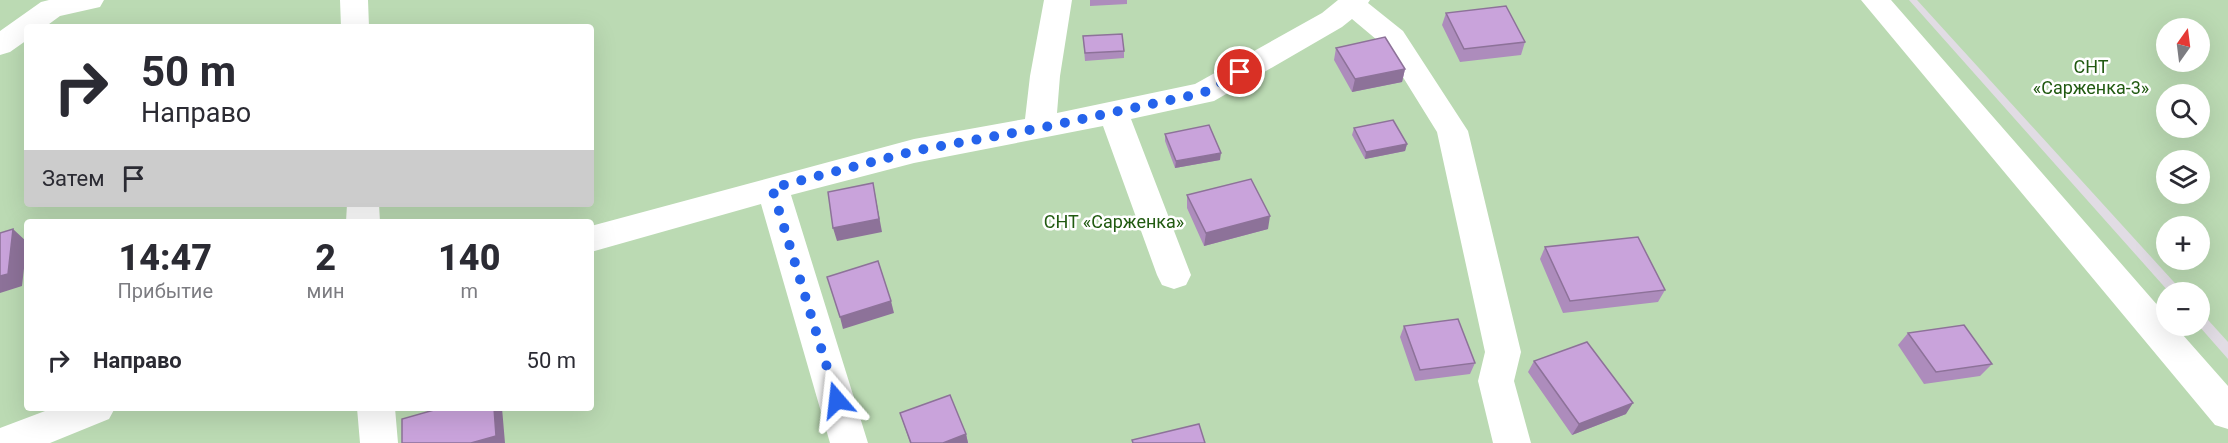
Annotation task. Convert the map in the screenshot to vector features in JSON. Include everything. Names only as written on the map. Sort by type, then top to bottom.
[{"type":"street","points":[[27,24],[52,4],[90,0]]},
{"type":"street","points":[[354,0],[355,24]]},
{"type":"street","points":[[1040,128],[1045,76],[1058,0]]},
{"type":"street","points":[[1875,0],[2228,413]]},
{"type":"street","points":[[594,239],[772,188],[914,151],[1040,128],[1203,93],[1332,20],[1354,2],[1393,38],[1452,131],[1503,352],[1496,381],[1512,443]]},
{"type":"street","points":[[0,45],[24,26]]},
{"type":"street","points":[[1113,112],[1174,275]]},
{"type":"street","points":[[772,188],[849,443]]},
{"type":"street","points":[[6,443],[88,411]]},
{"type":"street","points":[[376,411],[379,443]]},
{"type":"green space","name":"СНТ «Сарженка»","points":[[0,0],[1909,0],[2160,282],[2156,282],[2156,336],[2208,336],[2228,359],[2228,443],[0,443]]},
{"type":"green space","name":"СНТ «Сарженка-3»","points":[[1917,0],[2228,0],[2228,342],[2210,322],[2210,282],[2174,282],[2163,270],[2210,270],[2210,216],[2156,216],[2156,262]]},
{"type":"building","points":[[1506,6],[1525,42],[1464,49],[1446,13]]},
{"type":"building","points":[[1122,34],[1124,51],[1085,53],[1083,36]]},
{"type":"building","points":[[1385,37],[1405,69],[1355,79],[1336,48]]},
{"type":"building","points":[[1393,120],[1407,144],[1366,152],[1354,128]]},
{"type":"building","points":[[1209,125],[1221,153],[1176,161],[1165,134]]},
{"type":"building","points":[[1251,179],[1270,216],[1206,233],[1187,195]]},
{"type":"building","points":[[873,183],[879,219],[833,228],[828,192]]},
{"type":"building","points":[[13,229],[8,274],[0,276],[0,233]]},
{"type":"building","points":[[1638,237],[1665,290],[1570,301],[1545,247]]},
{"type":"building","points":[[878,261],[891,301],[840,317],[827,277]]},
{"type":"building","points":[[1458,319],[1475,363],[1420,370],[1404,326]]},
{"type":"building","points":[[1964,325],[1992,364],[1936,372],[1908,333]]},
{"type":"building","points":[[1587,342],[1633,403],[1579,424],[1534,361]]},
{"type":"building","points":[[950,395],[966,434],[943,443],[911,443],[900,413]]},
{"type":"building","points":[[430,411],[494,411],[496,436],[471,443],[402,443],[402,419]]},
{"type":"building","points":[[1199,424],[1205,443],[1133,443],[1132,440]]},
{"type":"route","points":[[837,400],[772,188],[914,151],[1040,128],[1203,93],[1240,72]]}]
